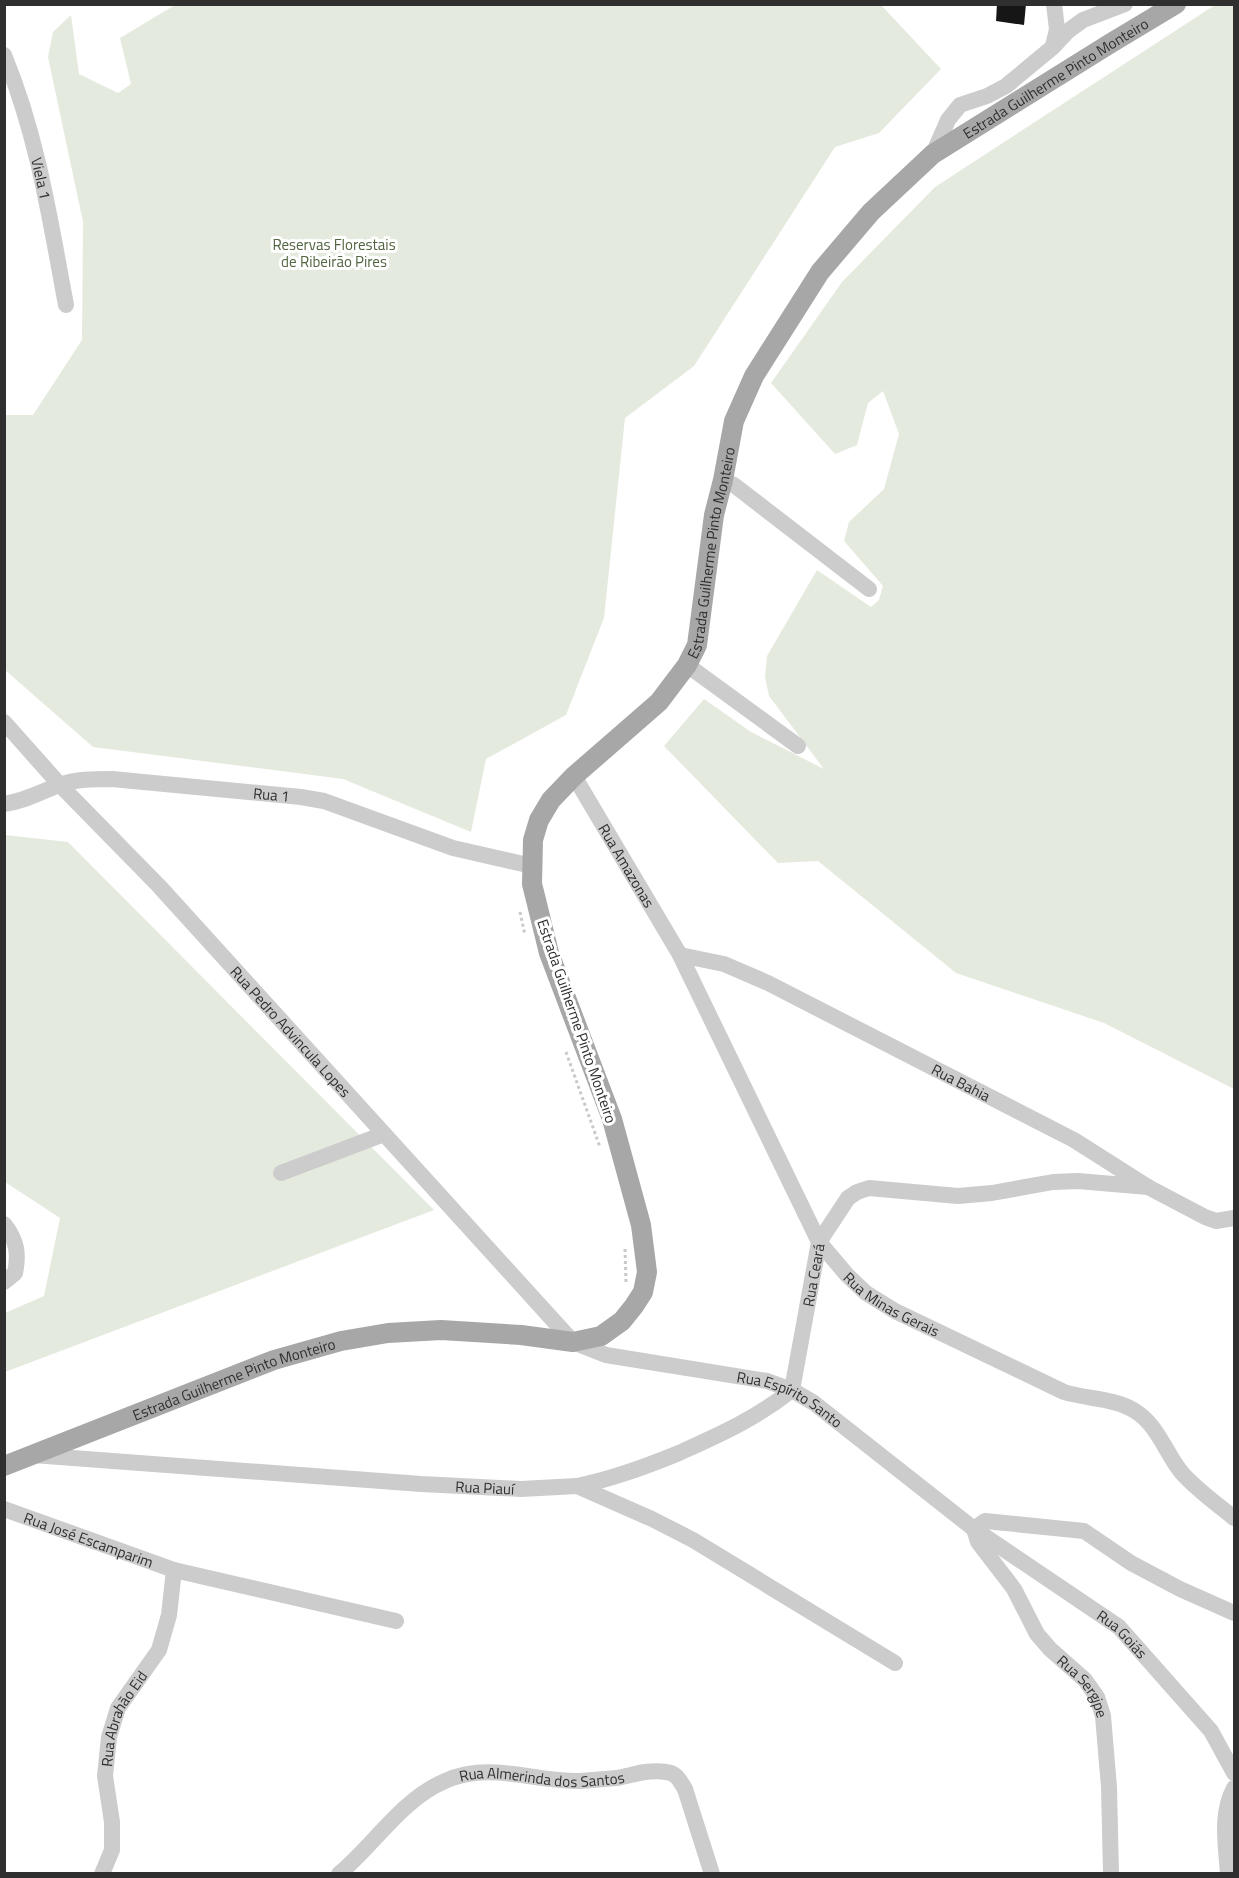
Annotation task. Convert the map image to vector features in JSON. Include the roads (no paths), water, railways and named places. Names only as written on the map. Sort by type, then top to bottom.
[{"type":"main road","name":"Estrada Guilherme Pinto Monteiro","points":[[4,1466],[274,1359],[341,1341],[388,1333],[441,1330],[521,1335],[573,1342],[601,1336],[622,1321],[643,1292],[647,1272],[642,1226],[612,1119],[549,953],[531,884],[533,840],[539,820],[550,800],[574,776],[659,702],[687,664],[697,645],[714,515],[734,421],[750,386],[820,272],[871,212],[933,154],[1176,4]]},
{"type":"street","points":[[1053,47],[1057,29],[1054,4]]},
{"type":"street","name":"Estrada Guilherme Pinto Monteiro","points":[[933,154],[948,120],[960,105],[987,96],[1006,86],[1053,47],[1068,30],[1083,20],[1125,4]]},
{"type":"street","name":"Viela 1","points":[[4,55],[15,80],[38,155],[66,305]]},
{"type":"street","points":[[723,480],[734,485],[869,589]]},
{"type":"street","points":[[687,664],[798,746]]},
{"type":"street","name":"Rua Pedro Advincula Lopes","points":[[4,722],[60,785],[159,886],[573,1342]]},
{"type":"street","name":"Rua Amazonas","points":[[574,776],[680,955]]},
{"type":"street","name":"Rua 1","points":[[4,804],[38,795],[60,785],[88,779],[112,778],[301,797],[346,808],[453,848],[532,866]]},
{"type":"street","name":"Rua Bahia","points":[[680,955],[724,964],[768,983],[1074,1140],[1148,1187],[1205,1217],[1216,1221],[1234,1218]]},
{"type":"street","name":"Rua Minas Gerais","points":[[680,955],[819,1242],[848,1275],[866,1293],[895,1311],[1064,1392],[1117,1404],[1135,1411],[1150,1424],[1182,1473],[1234,1518]]},
{"type":"street","points":[[281,1173],[384,1134]]},
{"type":"street","name":"Rua Ceará","points":[[792,1390],[819,1242],[848,1198],[857,1192],[869,1188],[958,1196],[1078,1181],[1148,1187]]},
{"type":"street","points":[[4,1224],[12,1233],[17,1249],[15,1273],[4,1282]]},
{"type":"street","name":"Rua Espírito Santo","points":[[573,1342],[606,1355],[767,1381],[792,1390],[814,1403],[974,1529]]},
{"type":"street","points":[[577,1486],[634,1472],[732,1430],[770,1408],[792,1390]]},
{"type":"street","name":"Rua Piauí","points":[[29,1455],[421,1484],[522,1488],[577,1486],[693,1540],[895,1663]]},
{"type":"street","name":"Rua José Escamparim","points":[[4,1509],[174,1570],[396,1621]]},
{"type":"street","points":[[974,1529],[985,1521],[1084,1531],[1131,1563],[1180,1589],[1234,1613]]},
{"type":"street","name":"Rua Goiás","points":[[974,1529],[1119,1627],[1211,1731],[1234,1773]]},
{"type":"street","name":"Rua Sergipe","points":[[974,1529],[978,1542],[1014,1589],[1037,1634],[1050,1649],[1085,1680],[1097,1697],[1103,1716],[1109,1787],[1111,1874]]},
{"type":"street","name":"Rua Abrahão Eid","points":[[102,1874],[112,1851],[112,1822],[105,1776],[109,1737],[118,1708],[159,1650],[169,1615],[174,1570]]},
{"type":"street","name":"Rua Almerinda dos Santos","points":[[339,1874],[412,1801],[444,1781],[467,1773],[495,1771],[578,1781],[616,1778],[651,1771],[669,1772],[678,1777],[712,1874]]},
{"type":"street","points":[[1228,1874],[1225,1819],[1229,1797],[1234,1788]]},
{"type":"park label","name":"Reservas Florestais de Ribeirão Pires","points":[[334,252]]}]
